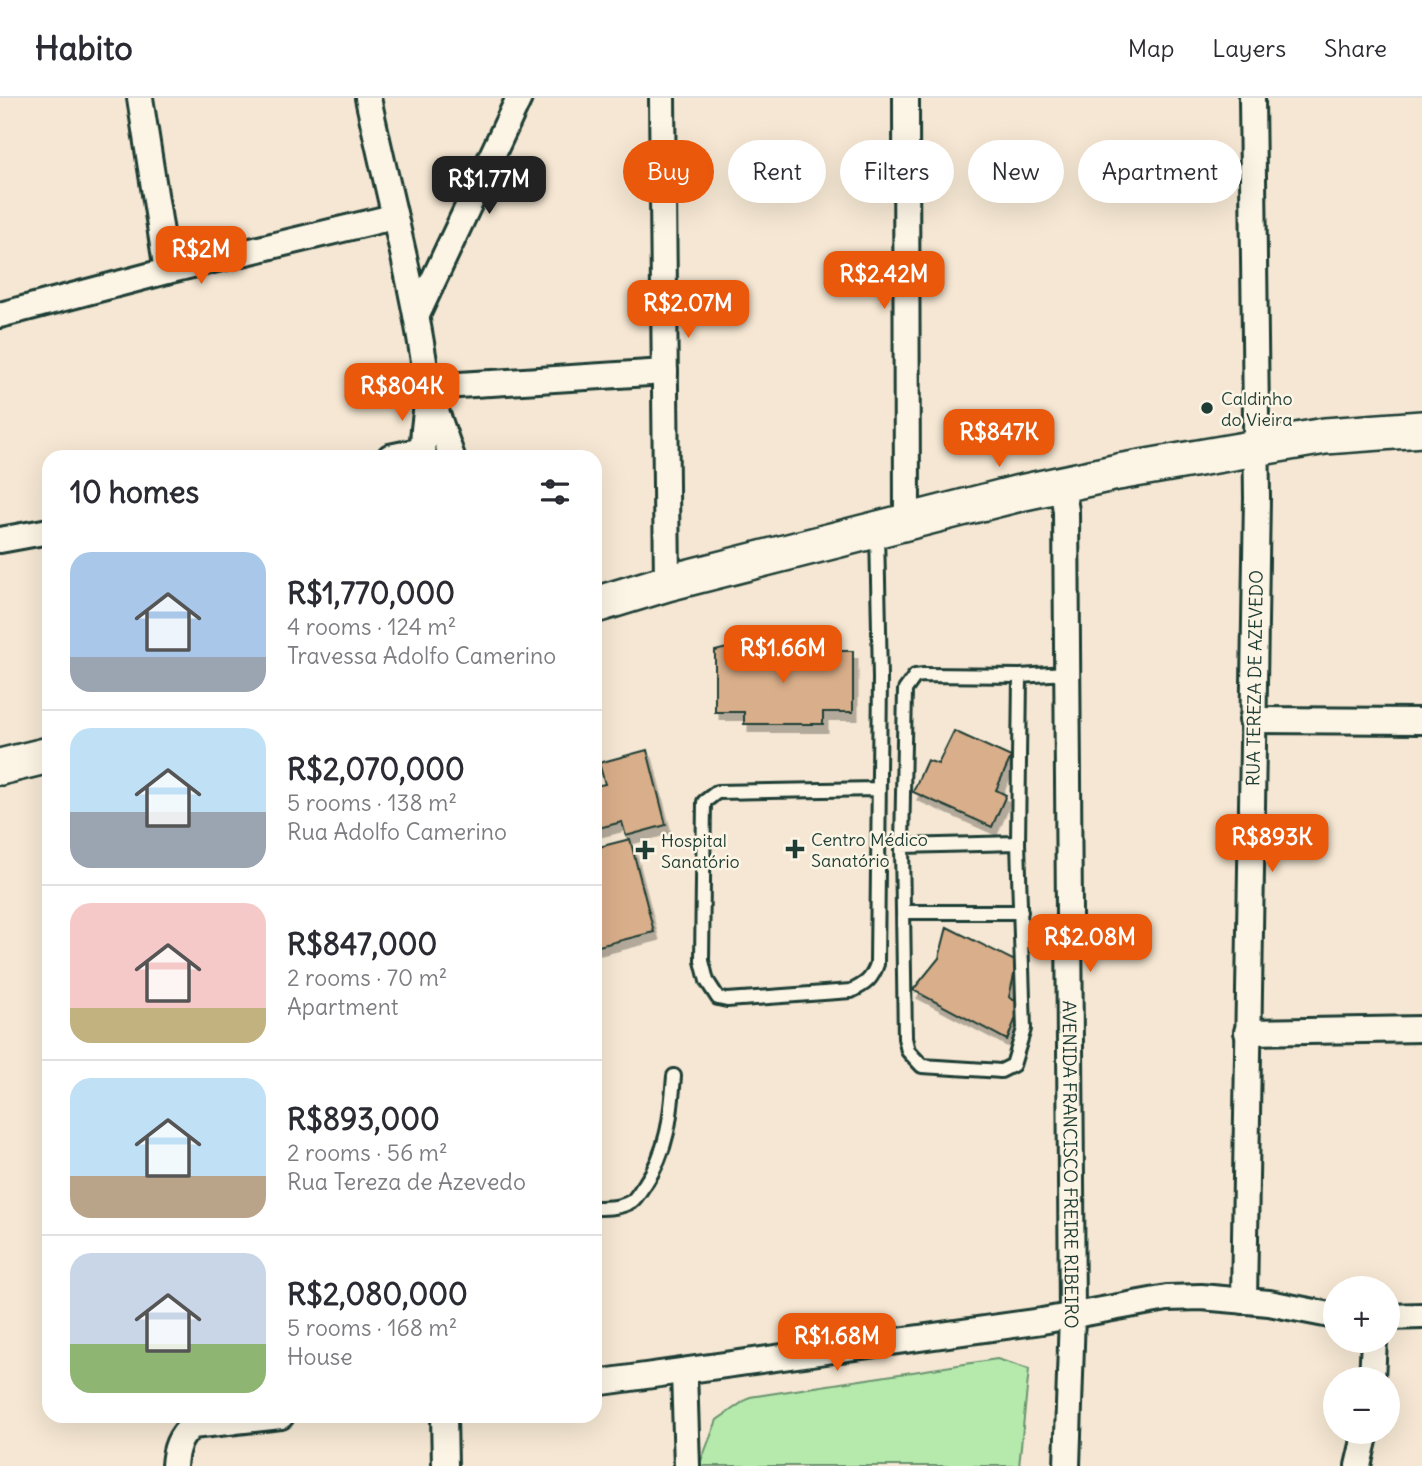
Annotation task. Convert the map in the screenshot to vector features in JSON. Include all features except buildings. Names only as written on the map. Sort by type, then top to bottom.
[{"type":"street","points":[[140,98],[167,271]]},
{"type":"street","points":[[368,98],[417,315],[428,387],[450,450]]},
{"type":"street","points":[[417,315],[520,98]]},
{"type":"street","points":[[662,98],[667,583]]},
{"type":"street","points":[[892,527],[906,98]]},
{"type":"street","name":"RUA TEREZA DE AZEVEDO","points":[[1244,1301],[1257,447],[1252,98]]},
{"type":"street","points":[[0,315],[167,271],[393,217]]},
{"type":"street","points":[[428,387],[665,372]]},
{"type":"street","points":[[423,450],[428,387]]},
{"type":"street","points":[[602,603],[667,583],[1020,493],[1325,436],[1422,429]]},
{"type":"street","name":"AVENIDA FRANCISCO FREIRE RIBEIRO","points":[[1062,486],[1066,511],[1065,673],[1072,1315],[1067,1466]]},
{"type":"street","points":[[0,540],[42,532]]},
{"type":"street","points":[[1252,720],[1422,722]]},
{"type":"street","points":[[0,767],[42,757]]},
{"type":"street","points":[[1247,1032],[1422,1029]]},
{"type":"street","points":[[602,1382],[1072,1315],[1167,1298],[1201,1297],[1269,1303],[1323,1314]]},
{"type":"street","points":[[1400,1317],[1422,1316]]},
{"type":"street","points":[[684,1372],[687,1466]]},
{"type":"street","points":[[174,1466],[175,1450],[183,1433],[202,1423]]},
{"type":"street","points":[[444,1423],[445,1466]]},
{"type":"street","points":[[1358,1466],[1363,1444]]},
{"type":"lane","points":[[877,789],[717,792],[704,802],[702,961],[707,981],[718,998],[727,1000],[851,992],[866,984],[874,975],[877,964],[880,678],[892,527]]},
{"type":"lane","points":[[1020,676],[1018,844],[1024,1028],[1013,1065],[1001,1071],[922,1066],[908,1051],[905,1038],[903,705],[908,682],[915,676],[924,675],[1020,676],[1065,673]]},
{"type":"lane","points":[[902,846],[1018,844]]},
{"type":"lane","points":[[904,912],[1021,912]]},
{"type":"lane","points":[[602,1208],[613,1208],[633,1200],[650,1176],[663,1149],[670,1122],[674,1076]]},
{"type":"green space","points":[[997,1359],[1029,1369],[1019,1466],[699,1466],[717,1420],[750,1397]]},
{"type":"place","name":"Caldinho do Vieira","points":[[1207,408]]},
{"type":"place","name":"Centro Médico Sanatório","points":[[795,849]]},
{"type":"place","name":"Hospital Sanatório","points":[[645,850]]}]
